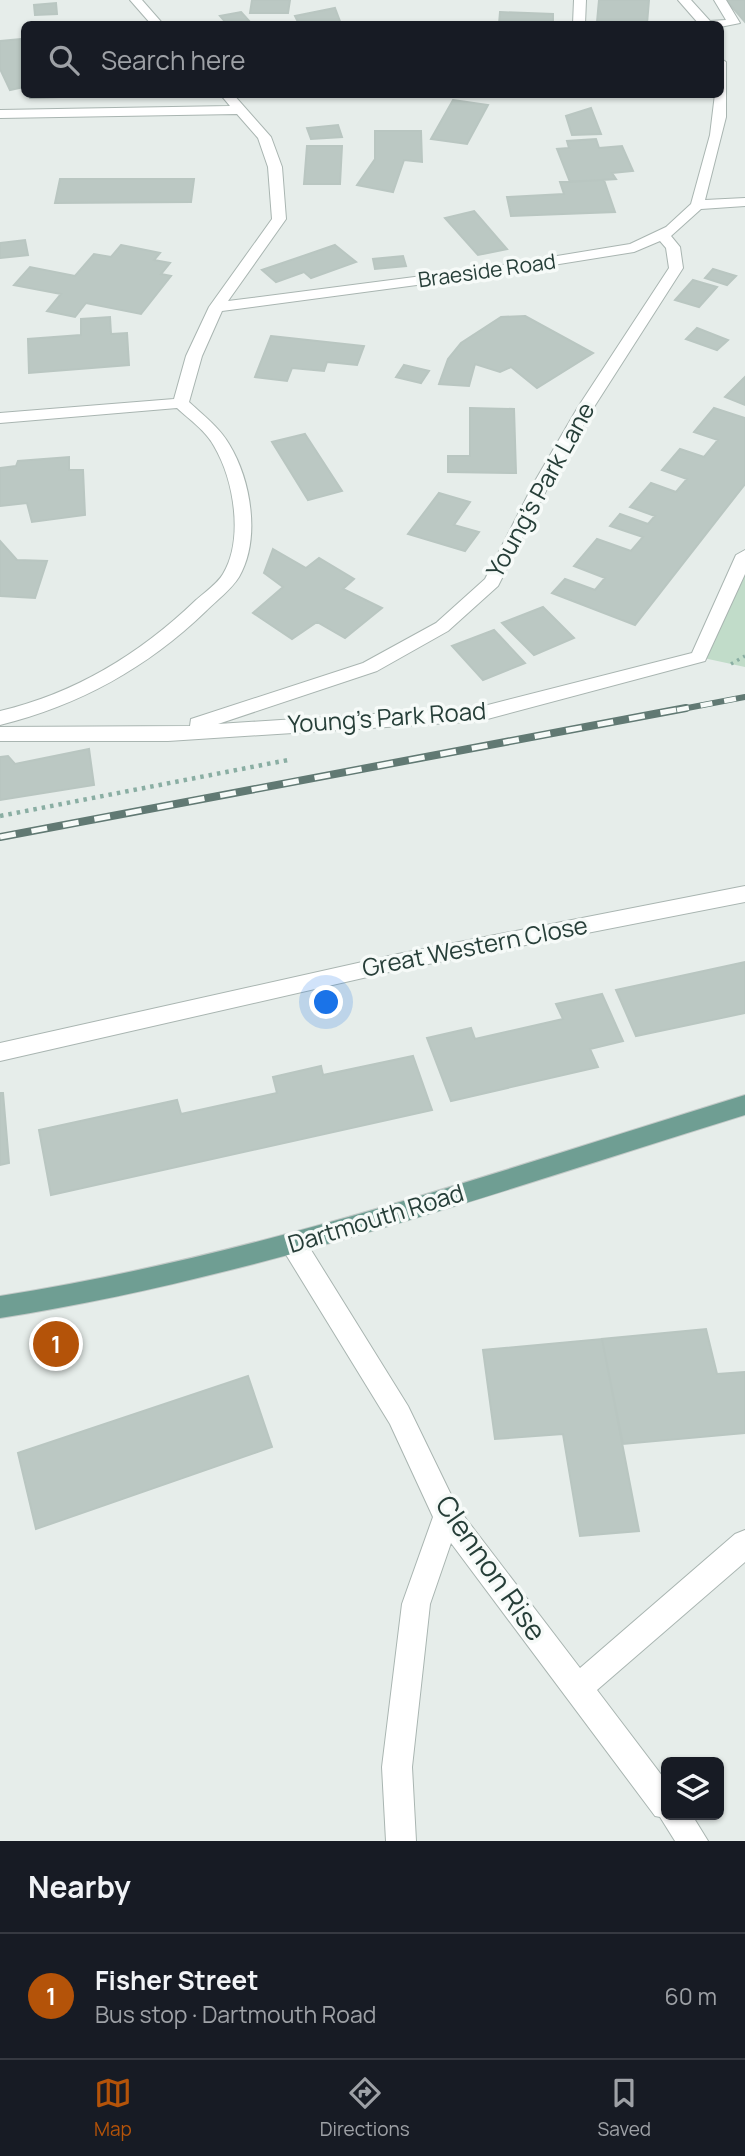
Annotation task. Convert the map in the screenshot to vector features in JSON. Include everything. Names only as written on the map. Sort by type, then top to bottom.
[{"type":"main road","name":"Dartmouth Road","points":[[0,1307],[76,1295],[294,1245],[745,1105]]},
{"type":"street","points":[[136,0],[155,21]]},
{"type":"street","points":[[579,21],[580,0]]},
{"type":"street","points":[[684,0],[704,21]]},
{"type":"street","points":[[720,0],[734,23],[724,23]]},
{"type":"street","points":[[181,403],[194,356],[216,306],[279,219],[275,167],[264,137],[230,98]]},
{"type":"street","points":[[723,98],[719,133],[696,205],[745,202]]},
{"type":"street","points":[[0,114],[242,110]]},
{"type":"street","name":"Braeside Road","points":[[216,306],[634,248],[671,230],[696,205]]},
{"type":"street","name":"Young's Park Lane","points":[[168,734],[370,667],[442,627],[492,582],[543,481],[586,407],[676,268],[673,247],[662,234]]},
{"type":"street","points":[[0,418],[181,403],[222,444],[238,491],[244,531],[231,575],[188,620],[144,657],[81,690],[22,714],[0,718]]},
{"type":"street","name":"Young's Park Road","points":[[0,734],[168,734],[480,714],[699,657],[745,555]]},
{"type":"street","name":"Great Western Close","points":[[0,1052],[398,962],[745,894]]},
{"type":"street","name":"Clennon Rise","points":[[294,1245],[399,1415],[447,1516],[661,1798]]},
{"type":"street","points":[[401,1841],[397,1767],[416,1604],[447,1516]]},
{"type":"street","points":[[578,1688],[745,1544]]},
{"type":"street","points":[[678,1820],[693,1841]]},
{"type":"path","points":[[0,816],[300,757]]},
{"type":"green space","points":[[745,555],[745,667],[699,657]]},
{"type":"building","points":[[252,0],[290,0],[288,13],[250,13]]},
{"type":"building","points":[[599,0],[649,0],[647,21],[597,21]]},
{"type":"building","points":[[726,0],[745,0],[745,22]]},
{"type":"building","points":[[56,3],[57,14],[35,15],[34,5]]},
{"type":"building","points":[[335,8],[340,21],[298,21],[295,16]]},
{"type":"building","points":[[241,12],[249,21],[224,21],[220,16]]},
{"type":"building","points":[[500,12],[553,14],[553,21],[499,21]]},
{"type":"building","points":[[21,39],[21,88],[10,90],[0,69],[0,41]]},
{"type":"building","points":[[453,100],[488,105],[467,144],[431,139]]},
{"type":"building","points":[[591,108],[601,134],[572,135],[566,116]]},
{"type":"building","points":[[338,125],[342,137],[311,139],[307,128]]},
{"type":"building","points":[[375,131],[421,131],[422,162],[404,160],[393,192],[357,185],[375,159]]},
{"type":"building","points":[[596,139],[599,148],[622,146],[633,171],[612,173],[616,179],[570,182],[557,149],[569,148],[567,141]]},
{"type":"building","points":[[307,146],[342,146],[340,184],[304,184]]},
{"type":"building","points":[[60,179],[194,179],[191,202],[55,203]]},
{"type":"building","points":[[604,180],[615,212],[511,216],[507,197],[564,194],[560,182]]},
{"type":"building","points":[[474,211],[507,249],[478,255],[445,218]]},
{"type":"building","points":[[25,240],[28,255],[0,258],[0,243]]},
{"type":"building","points":[[121,245],[160,253],[154,260],[170,263],[161,274],[171,276],[141,314],[86,303],[75,317],[47,311],[61,294],[14,285],[30,267],[75,276],[94,254],[111,257]]},
{"type":"building","points":[[335,245],[356,262],[311,278],[304,272],[276,282],[262,270]]},
{"type":"building","points":[[403,256],[406,266],[375,269],[373,259]]},
{"type":"building","points":[[713,269],[736,276],[727,285],[705,278]]},
{"type":"building","points":[[693,280],[717,287],[699,307],[675,300]]},
{"type":"building","points":[[525,316],[593,353],[537,388],[511,367],[500,372],[475,364],[469,386],[439,384],[448,359],[461,343],[501,317]]},
{"type":"building","points":[[110,317],[111,334],[127,333],[129,365],[29,373],[28,339],[81,335],[81,319]]},
{"type":"building","points":[[697,328],[728,340],[717,350],[686,339]]},
{"type":"building","points":[[271,336],[364,346],[357,365],[327,362],[324,371],[292,368],[287,381],[255,377]]},
{"type":"building","points":[[404,365],[429,371],[421,383],[396,377]]},
{"type":"building","points":[[745,377],[745,405],[725,397]]},
{"type":"building","points":[[470,408],[514,409],[516,473],[448,472],[448,456],[470,456]]},
{"type":"building","points":[[714,408],[745,418],[745,484],[635,625],[552,593],[565,579],[595,590],[605,578],[574,566],[597,539],[631,551],[643,537],[610,526],[620,514],[648,524],[655,516],[630,507],[651,483],[676,492],[687,479],[662,470],[680,449],[704,457],[718,440],[694,432]]},
{"type":"building","points":[[305,434],[342,491],[308,500],[272,442]]},
{"type":"building","points":[[69,457],[69,470],[83,470],[85,515],[32,522],[27,503],[0,506],[0,468],[16,466],[18,461]]},
{"type":"building","points":[[439,493],[470,502],[454,525],[479,532],[465,551],[408,534]]},
{"type":"building","points":[[0,541],[17,560],[47,561],[35,598],[0,596]]},
{"type":"building","points":[[273,549],[306,568],[319,558],[354,579],[343,589],[382,608],[345,638],[317,622],[292,639],[253,613],[283,587],[264,573]]},
{"type":"building","points":[[543,607],[574,638],[534,655],[502,623]]},
{"type":"building","points":[[494,630],[525,663],[483,680],[452,646]]},
{"type":"building","points":[[89,749],[94,785],[0,800],[0,757],[8,756],[15,764]]},
{"type":"building","points":[[745,962],[745,1013],[636,1036],[616,990]]},
{"type":"building","points":[[602,994],[623,1041],[590,1049],[598,1067],[451,1101],[427,1038],[471,1028],[475,1039],[563,1019],[556,1004]]},
{"type":"building","points":[[413,1056],[432,1110],[51,1195],[39,1130],[177,1100],[181,1114],[277,1093],[273,1077],[321,1066],[323,1075]]},
{"type":"building","points":[[0,1093],[3,1093],[9,1163],[0,1165]]},
{"type":"building","points":[[706,1329],[717,1374],[745,1372],[745,1433],[623,1444],[602,1339]]},
{"type":"building","points":[[602,1339],[639,1531],[580,1536],[563,1434],[495,1439],[483,1350]]},
{"type":"building","points":[[248,1376],[272,1447],[36,1529],[18,1453]]},
{"type":"railway","points":[[677,710],[745,697]]},
{"type":"railway","points":[[0,837],[686,708]]},
{"type":"place","name":"Fisher Street","points":[[56,1344]]}]
